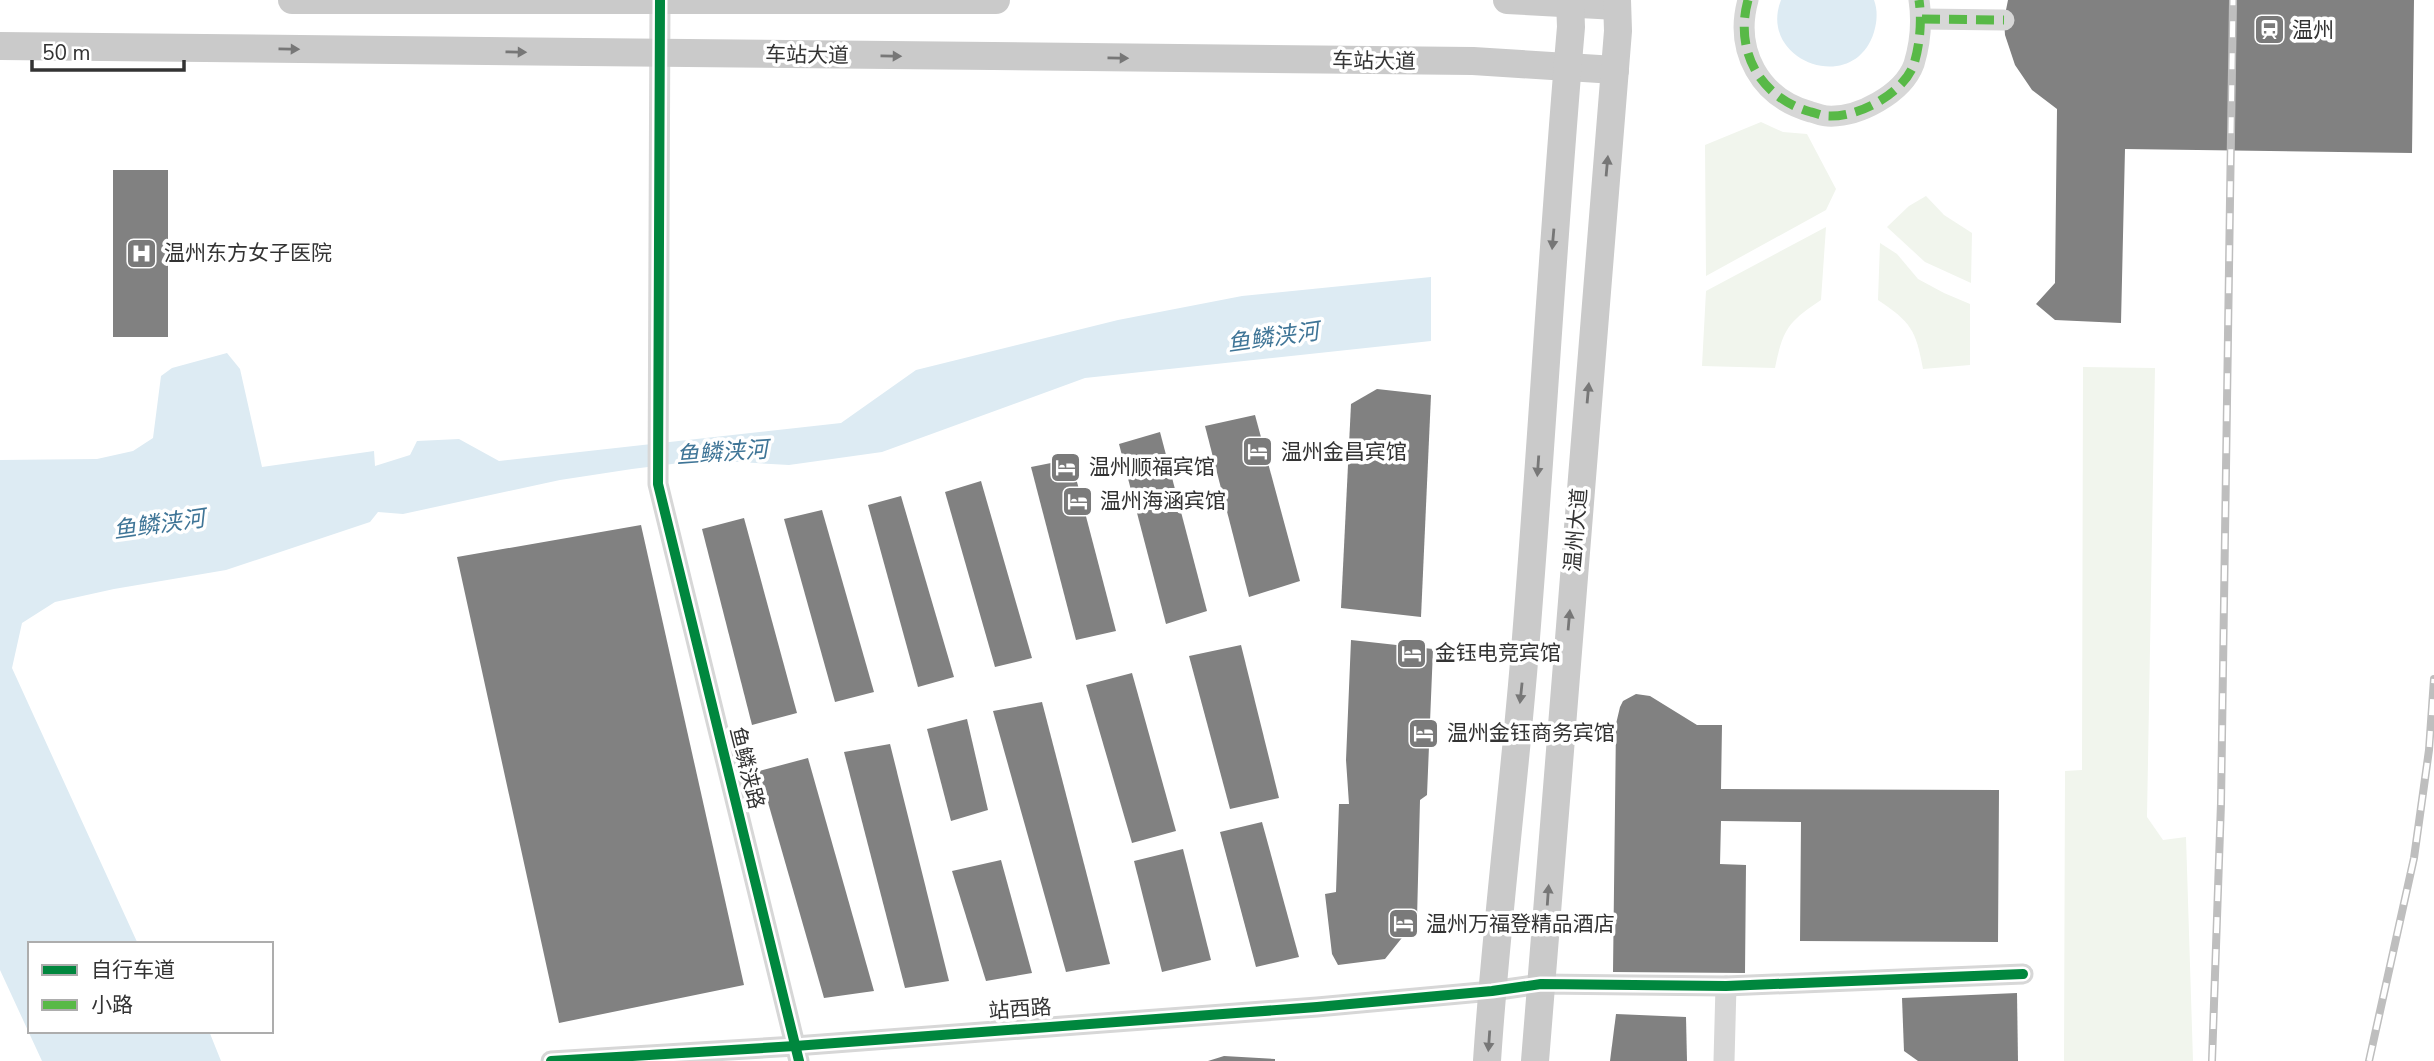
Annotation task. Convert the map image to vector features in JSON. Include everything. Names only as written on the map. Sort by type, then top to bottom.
[{"type":"main road","points":[[292,0],[996,0]]},
{"type":"main road","points":[[1507,0],[1617,3]]},
{"type":"main road","name":"温州大道","points":[[1487,1061],[1525,650],[1570,2]]},
{"type":"main road","name":"温州大道","points":[[1535,1061],[1615,70],[1617,3]]},
{"type":"main road","name":"车站大道","points":[[0,46],[1473,61],[1615,70]]},
{"type":"street","points":[[1748,0],[1742,19],[1747,55],[1765,85],[1793,107],[1826,116],[1862,111],[1892,94],[1913,66],[1920,10],[2004,20]]},
{"type":"street","name":"鱼鳞浃路","points":[[660,1],[658,484],[797,1054]]},
{"type":"street","name":"站西路","points":[[551,1061],[797,1054],[1492,991],[1541,984],[1726,986],[2023,975]]},
{"type":"street","points":[[1724,1061],[1726,986]]},
{"type":"shaded area","points":[[1761,122],[1783,132],[1807,134],[1836,189],[1826,210],[1706,276],[1705,145]]},
{"type":"shaded area","points":[[1926,196],[1944,215],[1972,233],[1971,283],[1925,262],[1887,227],[1909,206]]},
{"type":"shaded area","points":[[1826,227],[1821,300],[1801,314],[1784,335],[1775,368],[1702,366],[1706,291]]},
{"type":"shaded area","points":[[1880,243],[1897,254],[1918,279],[1970,304],[1970,365],[1923,369],[1918,345],[1910,328],[1878,300]]},
{"type":"shaded area","points":[[2083,367],[2155,368],[2147,817],[2163,840],[2186,837],[2193,1061],[2064,1061],[2065,771],[2082,770]]},
{"type":"water","points":[[1781,0],[1874,0],[1877,16],[1874,32],[1863,52],[1848,63],[1829,67],[1811,63],[1795,54],[1783,40],[1777,22]]},
{"type":"water","name":"鱼鳞浃河","points":[[1431,277],[1431,341],[1085,378],[882,452],[789,465],[704,460],[560,480],[403,514],[378,512],[370,522],[226,570],[55,602],[22,623],[12,668],[137,942],[28,942],[28,1031],[0,970],[0,460],[97,459],[133,451],[153,438],[161,376],[172,368],[227,353],[240,369],[262,467],[374,451],[375,466],[410,455],[417,441],[459,439],[499,461],[841,423],[916,370],[1118,320],[1242,296]]},
{"type":"water","points":[[29,1033],[210,1033],[221,1061],[42,1061]]},
{"type":"building","points":[[2008,0],[2414,0],[2412,153],[2125,149],[2121,323],[2055,320],[2036,304],[2055,283],[2057,109],[2032,90],[2015,65],[2005,35],[2004,20]]},
{"type":"building","name":"温州东方女子医院","points":[[113,170],[168,170],[168,337],[113,337]]},
{"type":"building","points":[[1377,389],[1431,395],[1421,617],[1341,608],[1351,404]]},
{"type":"building","points":[[1255,415],[1300,581],[1249,597],[1205,426]]},
{"type":"building","points":[[1160,432],[1207,611],[1166,624],[1119,444]]},
{"type":"building","points":[[1071,459],[1116,631],[1076,640],[1031,467]]},
{"type":"building","points":[[981,481],[1032,658],[995,667],[945,492]]},
{"type":"building","points":[[901,496],[954,677],[918,687],[868,505]]},
{"type":"building","points":[[822,510],[874,692],[835,702],[784,519]]},
{"type":"building","points":[[744,518],[797,713],[752,725],[702,529]]},
{"type":"building","points":[[641,525],[744,985],[559,1023],[457,557]]},
{"type":"building","points":[[1351,640],[1433,649],[1427,795],[1420,800],[1417,919],[1385,959],[1338,965],[1332,954],[1325,894],[1336,892],[1339,804],[1349,804],[1346,760]]},
{"type":"building","points":[[1241,645],[1279,798],[1230,809],[1189,656]]},
{"type":"building","points":[[1132,673],[1176,831],[1132,843],[1086,685]]},
{"type":"building","points":[[1636,694],[1650,696],[1697,725],[1722,725],[1721,789],[1999,790],[1998,942],[1800,941],[1801,822],[1721,821],[1720,864],[1746,865],[1745,973],[1613,972],[1616,724],[1623,701]]},
{"type":"building","points":[[1042,702],[1110,964],[1066,972],[993,711]]},
{"type":"building","points":[[967,719],[988,810],[951,821],[927,729]]},
{"type":"building","points":[[890,744],[949,981],[905,988],[844,752]]},
{"type":"building","points":[[808,758],[874,991],[824,998],[759,771]]},
{"type":"building","points":[[1262,822],[1299,957],[1256,967],[1220,832]]},
{"type":"building","points":[[1183,849],[1211,960],[1162,972],[1134,861]]},
{"type":"building","points":[[1001,860],[1032,973],[986,981],[952,871]]},
{"type":"building","points":[[2017,993],[2018,1061],[1918,1061],[1904,1051],[1902,998]]},
{"type":"building","points":[[1616,1014],[1686,1017],[1687,1061],[1610,1061]]},
{"type":"building","points":[[1224,1056],[1275,1059],[1275,1061],[1208,1061]]},
{"type":"railway","points":[[2212,1061],[2221,803],[2233,0]]},
{"type":"railway","points":[[2369,1061],[2414,858],[2429,750],[2434,679]]},
{"type":"marked path","points":[[1748,0],[1745,37],[1755,70],[1778,96],[1793,105],[1827,116],[1852,113],[1878,102],[1908,75],[1914,64],[1919,40],[1919,0]]},
{"type":"marked path","points":[[1922,19],[2004,20]]},
{"type":"cycle path","points":[[660,0],[658,484],[799,1061]]},
{"type":"cycle path","points":[[551,1061],[795,1046],[1317,1007],[1541,984],[1726,986],[2023,974]]},
{"type":"place","name":"温州","points":[[2269,30]]},
{"type":"place","name":"温州东方女子医院","points":[[141,253]]},
{"type":"place","name":"温州金昌宾馆","points":[[1258,452]]},
{"type":"place","name":"温州顺福宾馆","points":[[1066,467]]},
{"type":"place","name":"温州海涵宾馆","points":[[1077,501]]},
{"type":"place","name":"金钰电竞宾馆","points":[[1412,653]]},
{"type":"place","name":"温州金钰商务宾馆","points":[[1424,733]]},
{"type":"place","name":"温州万福登精品酒店","points":[[1403,924]]}]
